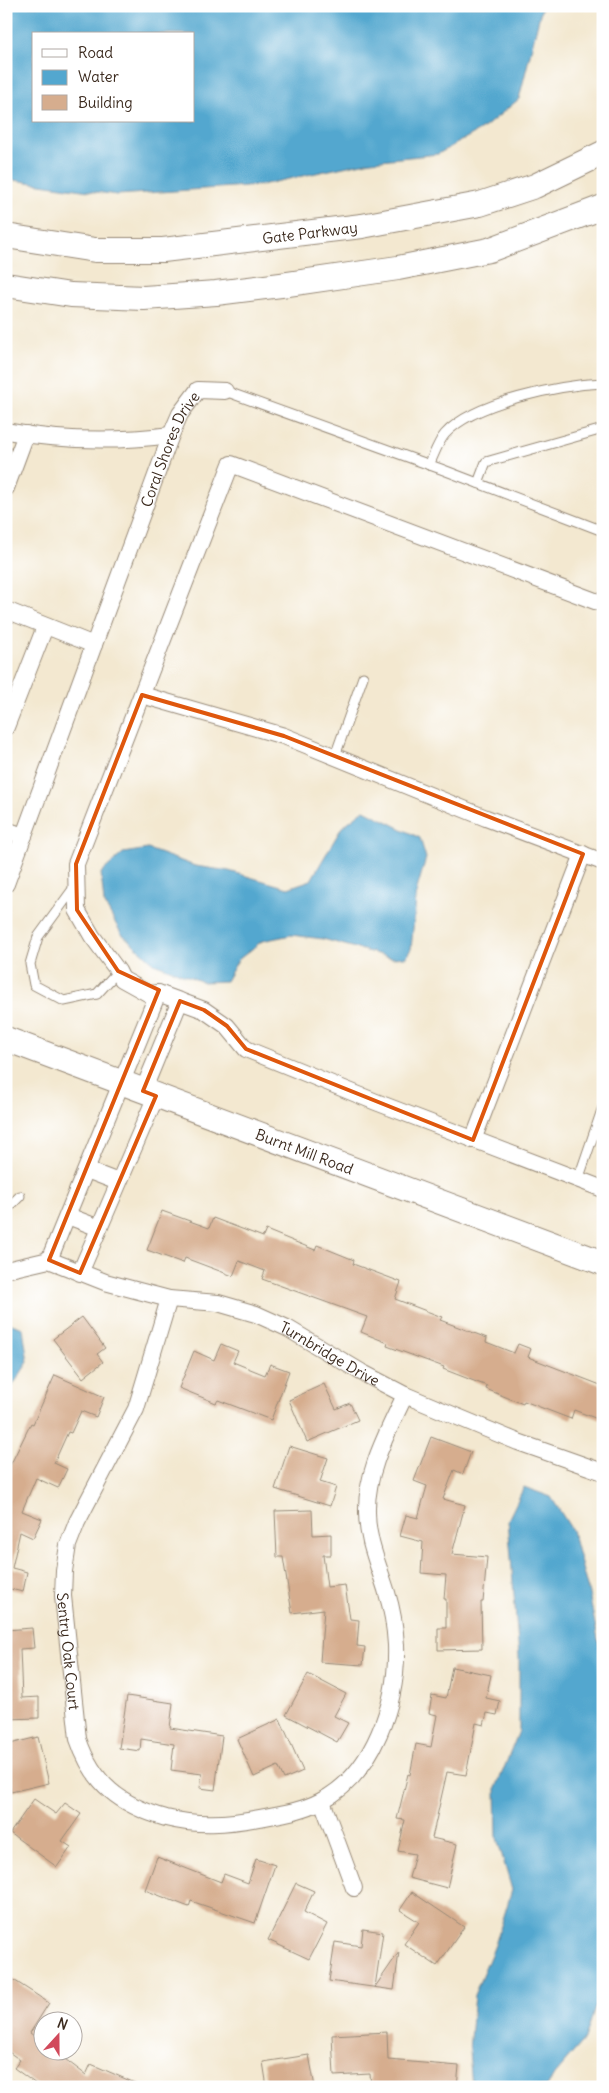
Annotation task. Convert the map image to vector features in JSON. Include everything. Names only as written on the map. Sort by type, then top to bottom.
[{"type":"main road","name":"Gate Parkway","points":[[6,236],[95,250],[163,250],[362,226],[480,204],[535,186],[603,153]]},
{"type":"main road","points":[[6,285],[71,295],[144,298],[216,293],[281,285],[398,268],[489,250],[603,207]]},
{"type":"main road","name":"Burnt Mill Road","points":[[6,1039],[603,1263]]},
{"type":"street","name":"Coral Shores Drive","points":[[6,884],[171,435],[189,400],[198,390],[224,391]]},
{"type":"street","points":[[6,431],[40,437],[141,439],[171,435]]},
{"type":"street","points":[[6,488],[26,434]]},
{"type":"street","points":[[603,604],[231,464],[76,864],[77,910],[92,936],[122,979],[133,986],[149,994],[158,993],[204,1010],[227,1026],[246,1048],[473,1140],[603,1189]]},
{"type":"street","points":[[6,610],[94,645]]},
{"type":"street","points":[[6,727],[45,627]]},
{"type":"street","points":[[142,696],[284,736],[486,818],[603,862]]},
{"type":"street","points":[[6,830],[24,836]]},
{"type":"street","points":[[473,1140],[583,854]]},
{"type":"street","points":[[80,1273],[118,1182],[141,1090],[158,993]]},
{"type":"street","points":[[6,1270],[49,1260],[87,1170],[141,1090],[180,1001]]},
{"type":"street","points":[[87,1170],[118,1182]]},
{"type":"street","points":[[68,1216],[99,1228]]},
{"type":"street","name":"Turnbridge Drive","points":[[49,1260],[105,1282],[169,1299],[218,1303],[256,1314],[287,1328],[361,1372],[405,1395],[518,1442],[603,1472]]},
{"type":"street","name":"Sentry Oak Court","points":[[169,1299],[136,1409],[77,1522],[68,1545],[63,1596],[78,1739],[84,1758],[94,1775],[108,1790],[127,1803],[153,1814],[180,1821],[205,1824],[232,1823],[296,1812],[322,1801],[340,1788],[360,1767],[381,1728],[390,1702],[396,1646],[388,1594],[368,1532],[369,1488],[375,1462],[405,1395]]},
{"type":"street","points":[[322,1801],[354,1888]]},
{"type":"lane","points":[[429,465],[444,435],[466,416],[491,406],[536,394],[586,384],[603,383]]},
{"type":"lane","name":"Coral Shores Drive","points":[[224,391],[478,483],[603,531]]},
{"type":"lane","points":[[478,483],[486,462],[603,429]]},
{"type":"lane","points":[[335,756],[363,677]]},
{"type":"lane","points":[[76,885],[38,937],[30,964],[34,985],[64,1001],[97,994],[118,971]]},
{"type":"lane","points":[[578,1180],[603,1106]]},
{"type":"lane","points":[[6,1210],[20,1196]]},
{"type":"highlighted area","points":[[142,695],[284,736],[583,854],[473,1140],[246,1049],[227,1026],[204,1010],[180,1001],[143,1091],[156,1096],[80,1273],[49,1260],[159,990],[118,971],[77,910],[76,864]]},
{"type":"water","points":[[6,6],[542,6],[519,99],[485,127],[438,154],[371,161],[261,185],[117,195],[6,179]]},
{"type":"water","points":[[364,810],[420,838],[426,858],[417,889],[411,949],[406,957],[392,958],[323,939],[291,935],[262,941],[238,960],[226,981],[203,982],[154,963],[121,933],[104,903],[101,873],[123,853],[148,849],[195,866],[229,871],[288,888],[311,880],[342,827]]},
{"type":"water","points":[[6,1322],[23,1328],[28,1362],[6,1396]]},
{"type":"water","points":[[524,1487],[551,1497],[572,1530],[589,1594],[603,1664],[603,1983],[585,2039],[554,2075],[547,2087],[472,2087],[469,2050],[474,1995],[495,1945],[512,1890],[497,1838],[496,1788],[519,1731],[519,1657],[508,1520]]},
{"type":"building","points":[[162,1211],[209,1228],[213,1218],[263,1237],[266,1230],[315,1250],[317,1245],[354,1260],[353,1264],[401,1282],[395,1299],[442,1317],[440,1320],[487,1338],[486,1342],[514,1353],[518,1344],[531,1349],[528,1357],[603,1386],[603,1421],[574,1410],[571,1419],[524,1401],[523,1404],[486,1389],[487,1386],[443,1369],[444,1367],[387,1346],[388,1343],[361,1332],[367,1317],[262,1279],[265,1271],[239,1261],[233,1276],[185,1258],[183,1263],[147,1250]]},
{"type":"building","points":[[82,1317],[105,1348],[97,1354],[103,1362],[83,1378],[53,1339]]},
{"type":"building","points":[[221,1344],[238,1351],[233,1362],[265,1375],[270,1364],[289,1371],[271,1420],[218,1400],[216,1403],[179,1388],[194,1351],[214,1360]]},
{"type":"building","points":[[55,1375],[104,1397],[96,1417],[81,1411],[71,1433],[68,1432],[54,1463],[67,1469],[58,1488],[36,1478],[22,1511],[42,1519],[33,1538],[20,1532],[12,1568],[27,1572],[23,1592],[6,1588],[6,1474],[31,1423],[33,1424]]},
{"type":"building","points":[[324,1384],[336,1409],[350,1403],[358,1420],[307,1442],[289,1400]]},
{"type":"building","points":[[431,1437],[471,1452],[463,1474],[454,1470],[443,1499],[465,1505],[452,1554],[487,1557],[483,1602],[481,1602],[482,1649],[438,1650],[438,1628],[446,1628],[446,1599],[444,1599],[446,1575],[421,1573],[423,1542],[400,1536],[406,1515],[418,1518],[427,1486],[414,1481]]},
{"type":"building","points":[[289,1446],[328,1458],[320,1482],[336,1487],[330,1506],[275,1489]]},
{"type":"building","points":[[312,1510],[313,1535],[331,1534],[331,1555],[323,1555],[327,1587],[345,1585],[350,1619],[359,1620],[357,1646],[365,1647],[363,1665],[320,1662],[324,1609],[292,1613],[283,1557],[277,1557],[275,1511]]},
{"type":"building","points":[[32,1628],[34,1648],[20,1649],[22,1698],[39,1697],[39,1718],[6,1719],[6,1630]]},
{"type":"building","points":[[452,1667],[491,1675],[486,1698],[500,1701],[497,1715],[487,1713],[484,1725],[476,1723],[466,1775],[447,1772],[432,1838],[457,1844],[447,1888],[409,1878],[415,1854],[398,1851],[405,1820],[397,1819],[408,1774],[410,1775],[416,1744],[431,1747],[437,1715],[429,1713],[432,1695],[446,1698]]},
{"type":"building","points":[[308,1674],[346,1694],[334,1716],[348,1723],[337,1742],[286,1715]]},
{"type":"building","points":[[127,1696],[173,1703],[170,1728],[222,1736],[215,1790],[200,1788],[202,1774],[171,1770],[174,1744],[141,1739],[140,1751],[119,1748]]},
{"type":"building","points":[[280,1719],[303,1771],[284,1779],[278,1766],[254,1777],[237,1739]]},
{"type":"building","points":[[38,1737],[49,1783],[11,1792],[6,1773],[6,1745]]},
{"type":"building","points":[[34,1799],[56,1814],[65,1803],[81,1814],[62,1841],[71,1847],[57,1867],[10,1833]]},
{"type":"building","points":[[157,1857],[221,1882],[224,1874],[248,1883],[256,1859],[275,1865],[255,1923],[191,1901],[189,1907],[145,1890]]},
{"type":"building","points":[[296,1883],[314,1891],[304,1912],[327,1924],[309,1959],[268,1940]]},
{"type":"building","points":[[412,1892],[464,1927],[437,1966],[404,1944],[419,1922],[400,1910]]},
{"type":"building","points":[[363,1929],[383,1932],[375,1987],[399,1952],[394,1990],[329,1981],[335,1942],[361,1946]]},
{"type":"building","points":[[6,1975],[49,2003],[45,2010],[32,2010],[32,2030],[30,2033],[32,2034],[32,2060],[66,2060],[86,2075],[91,2064],[144,2087],[40,2087],[14,2068],[20,2060],[6,2050]]},
{"type":"building","points":[[387,2032],[388,2060],[459,2066],[457,2087],[426,2087],[390,2083],[390,2087],[371,2087],[370,2074],[334,2076],[332,2035]]},
{"type":"building","points":[[309,2055],[315,2087],[267,2087],[263,2062]]}]
